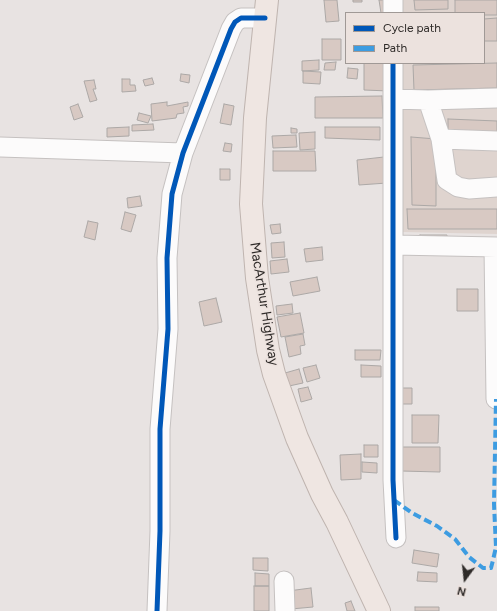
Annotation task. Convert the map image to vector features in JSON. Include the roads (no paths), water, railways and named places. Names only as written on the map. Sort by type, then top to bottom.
[{"type":"highway","name":"MacArthur Highway","points":[[266,9],[255,118],[251,204],[257,278],[268,350],[274,374],[297,438],[322,494],[337,522],[379,611]]},
{"type":"street","points":[[393,0],[393,12]]},
{"type":"street","points":[[157,611],[160,531],[160,429],[168,328],[167,258],[172,194],[183,152],[231,29],[235,22],[242,18],[266,9]]},
{"type":"street","points":[[393,64],[393,473],[396,538]]},
{"type":"street","points":[[393,99],[428,100],[497,98]]},
{"type":"street","points":[[428,100],[441,139],[447,180],[458,187],[468,189],[497,188]]},
{"type":"street","points":[[441,139],[497,141]]},
{"type":"street","points":[[0,147],[183,152]]},
{"type":"street","points":[[394,245],[496,247],[496,399]]},
{"type":"street","points":[[284,581],[285,611]]}]
